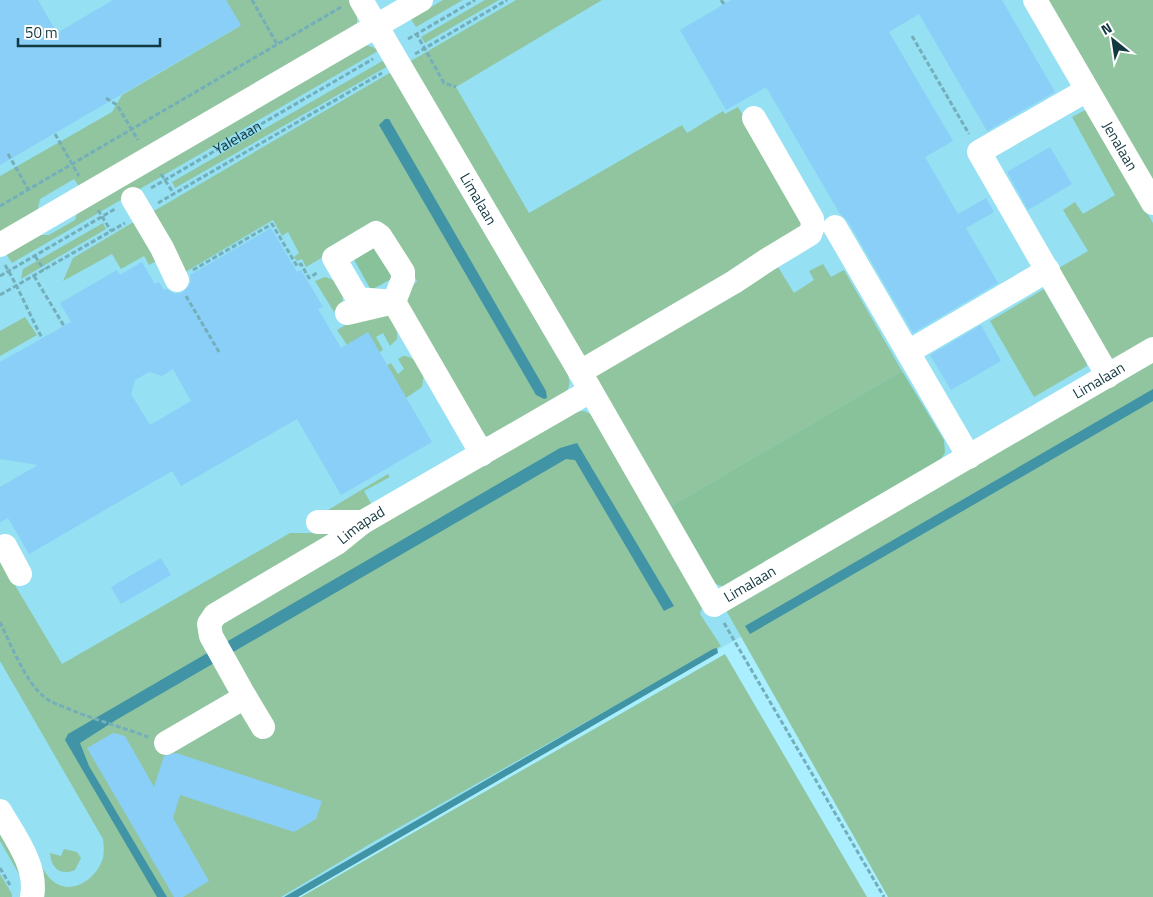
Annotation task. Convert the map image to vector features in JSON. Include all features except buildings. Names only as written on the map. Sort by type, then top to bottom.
[{"type":"street","name":"Jenalaan","points":[[1035,0],[1153,203]]},
{"type":"street","name":"Limalaan","points":[[354,2],[377,26],[714,605],[1153,349]]},
{"type":"street","name":"Yalelaan","points":[[0,245],[412,6]]},
{"type":"street","points":[[1087,90],[979,152],[1108,376]]},
{"type":"street","points":[[585,381],[767,260],[810,234],[813,226],[812,219],[754,118]]},
{"type":"street","points":[[137,206],[162,248],[176,280]]},
{"type":"street","points":[[835,227],[969,457]]},
{"type":"street","points":[[376,233],[380,236],[403,272],[403,279],[394,302],[358,299],[334,258],[376,233]]},
{"type":"street","points":[[908,352],[1048,270]]},
{"type":"street","points":[[346,313],[394,302]]},
{"type":"street","points":[[394,302],[482,454]]},
{"type":"street","name":"Limapad","points":[[263,727],[220,653],[209,630],[209,624],[215,615],[337,543],[363,522],[482,454],[585,381]]},
{"type":"street","points":[[318,522],[363,522]]},
{"type":"street","points":[[5,546],[20,574]]},
{"type":"street","points":[[166,743],[245,696]]},
{"type":"street","points":[[0,811],[27,859],[31,875],[22,892]]},
{"type":"path","points":[[252,0],[278,44]]},
{"type":"path","name":"Yalelaan","points":[[0,276],[102,216],[137,206],[394,56],[416,34],[475,0]]},
{"type":"path","points":[[0,296],[110,231],[137,206],[394,56],[424,48],[507,0]]},
{"type":"path","points":[[0,206],[278,44],[354,2]]},
{"type":"path","points":[[412,6],[416,34],[444,83],[456,87]]},
{"type":"path","points":[[912,36],[979,152]]},
{"type":"path","points":[[8,154],[28,189]]},
{"type":"path","points":[[102,216],[110,231]]},
{"type":"path","points":[[219,352],[176,280],[272,224],[297,266],[301,264],[309,278],[336,262]]},
{"type":"path","points":[[35,256],[44,270]]},
{"type":"path","points":[[9,271],[27,312],[42,338]]},
{"type":"path","points":[[34,276],[64,326]]},
{"type":"path","points":[[714,605],[884,897]]},
{"type":"path","points":[[0,622],[16,656],[34,686],[42,695],[52,702],[85,716],[126,728]]},
{"type":"path","points":[[0,868],[22,892]]},
{"type":"shaded area","points":[[0,0],[1153,0],[1153,402],[284,897],[0,897]]},
{"type":"shaded area","points":[[385,119],[389,119],[546,391],[547,398],[544,399],[536,395],[379,125]]},
{"type":"shaded area","points":[[1153,389],[1153,401],[750,634],[745,626]]},
{"type":"shaded area","points":[[577,443],[674,606],[664,611],[575,460],[566,459],[116,720],[80,743],[89,766],[167,897],[157,897],[65,740],[68,734],[560,448]]},
{"type":"shaded area","points":[[717,648],[718,653],[298,897],[284,897],[713,649]]},
{"type":"green space","points":[[226,0],[351,0],[357,10],[357,24],[80,188],[74,179],[40,199],[37,213],[0,235],[0,176],[112,112],[122,95],[240,26]]},
{"type":"green space","points":[[443,0],[463,0],[416,27],[411,19]]},
{"type":"green space","points":[[485,0],[499,0],[425,43],[421,37]]},
{"type":"green space","points":[[516,0],[602,0],[456,87],[529,213],[682,125],[687,133],[723,111],[725,114],[738,107],[800,212],[803,232],[587,358],[579,356],[409,62]]},
{"type":"green space","points":[[1043,0],[1153,0],[1153,189]]},
{"type":"green space","points":[[366,45],[378,51],[12,263],[6,254],[41,235],[49,235],[75,220],[77,213]]},
{"type":"green space","points":[[386,59],[390,65],[175,188],[172,182]]},
{"type":"green space","points":[[393,71],[567,371],[569,387],[564,395],[494,436],[486,436],[476,428],[403,302],[407,291],[417,281],[386,226],[371,229],[306,267],[302,259],[297,261],[294,257],[299,253],[288,232],[282,236],[273,220],[182,274],[147,215]]},
{"type":"green space","points":[[1087,109],[1153,223],[1153,340],[1118,358],[1109,358],[1057,269],[1088,251],[1063,210],[1075,202],[1083,214],[1115,195],[1072,117]]},
{"type":"green space","points":[[137,220],[160,259],[149,265],[144,256],[121,269],[112,254],[63,281],[73,258]]},
{"type":"green space","points":[[103,223],[106,229],[21,279],[23,269]]},
{"type":"green space","points":[[375,241],[395,277],[371,290],[351,254]]},
{"type":"green space","points":[[823,264],[831,277],[844,270],[902,371],[668,508],[594,381],[598,370],[778,267],[794,293],[814,280],[809,271]]},
{"type":"green space","points":[[325,277],[333,280],[343,294],[339,307],[334,312],[315,281]]},
{"type":"green space","points":[[1044,289],[1086,361],[1087,366],[1034,397],[990,321]]},
{"type":"green space","points":[[370,311],[387,313],[397,332],[397,339],[390,346],[383,333],[376,337],[383,350],[379,352],[347,345],[337,330]]},
{"type":"green space","points":[[25,317],[37,335],[0,356],[0,331]]},
{"type":"green space","points":[[403,356],[413,359],[424,374],[422,387],[406,398],[387,365],[391,363],[398,374],[404,369],[398,359]]},
{"type":"green space","points":[[1153,357],[1153,897],[888,897],[727,612],[729,604]]},
{"type":"green space","points":[[902,371],[944,440],[945,453],[938,463],[724,587],[710,582],[668,508]]},
{"type":"green space","points":[[584,411],[593,415],[703,605],[700,614],[721,646],[375,841],[281,897],[37,897],[39,863],[54,882],[61,886],[76,886],[90,878],[100,865],[103,858],[103,839],[0,661],[0,560],[62,664],[290,533],[364,533],[574,412]]},
{"type":"green space","points":[[388,474],[390,477],[364,491],[373,507],[356,516],[318,516]]},
{"type":"green space","points":[[725,654],[867,897],[301,897]]},
{"type":"green space","points":[[0,831],[23,874],[20,876],[0,841]]},
{"type":"green space","points":[[64,849],[77,852],[81,858],[75,870],[70,872],[57,869],[52,863],[50,853],[61,856]]},
{"type":"green space","points":[[0,874],[12,894],[12,897],[0,897]]}]
